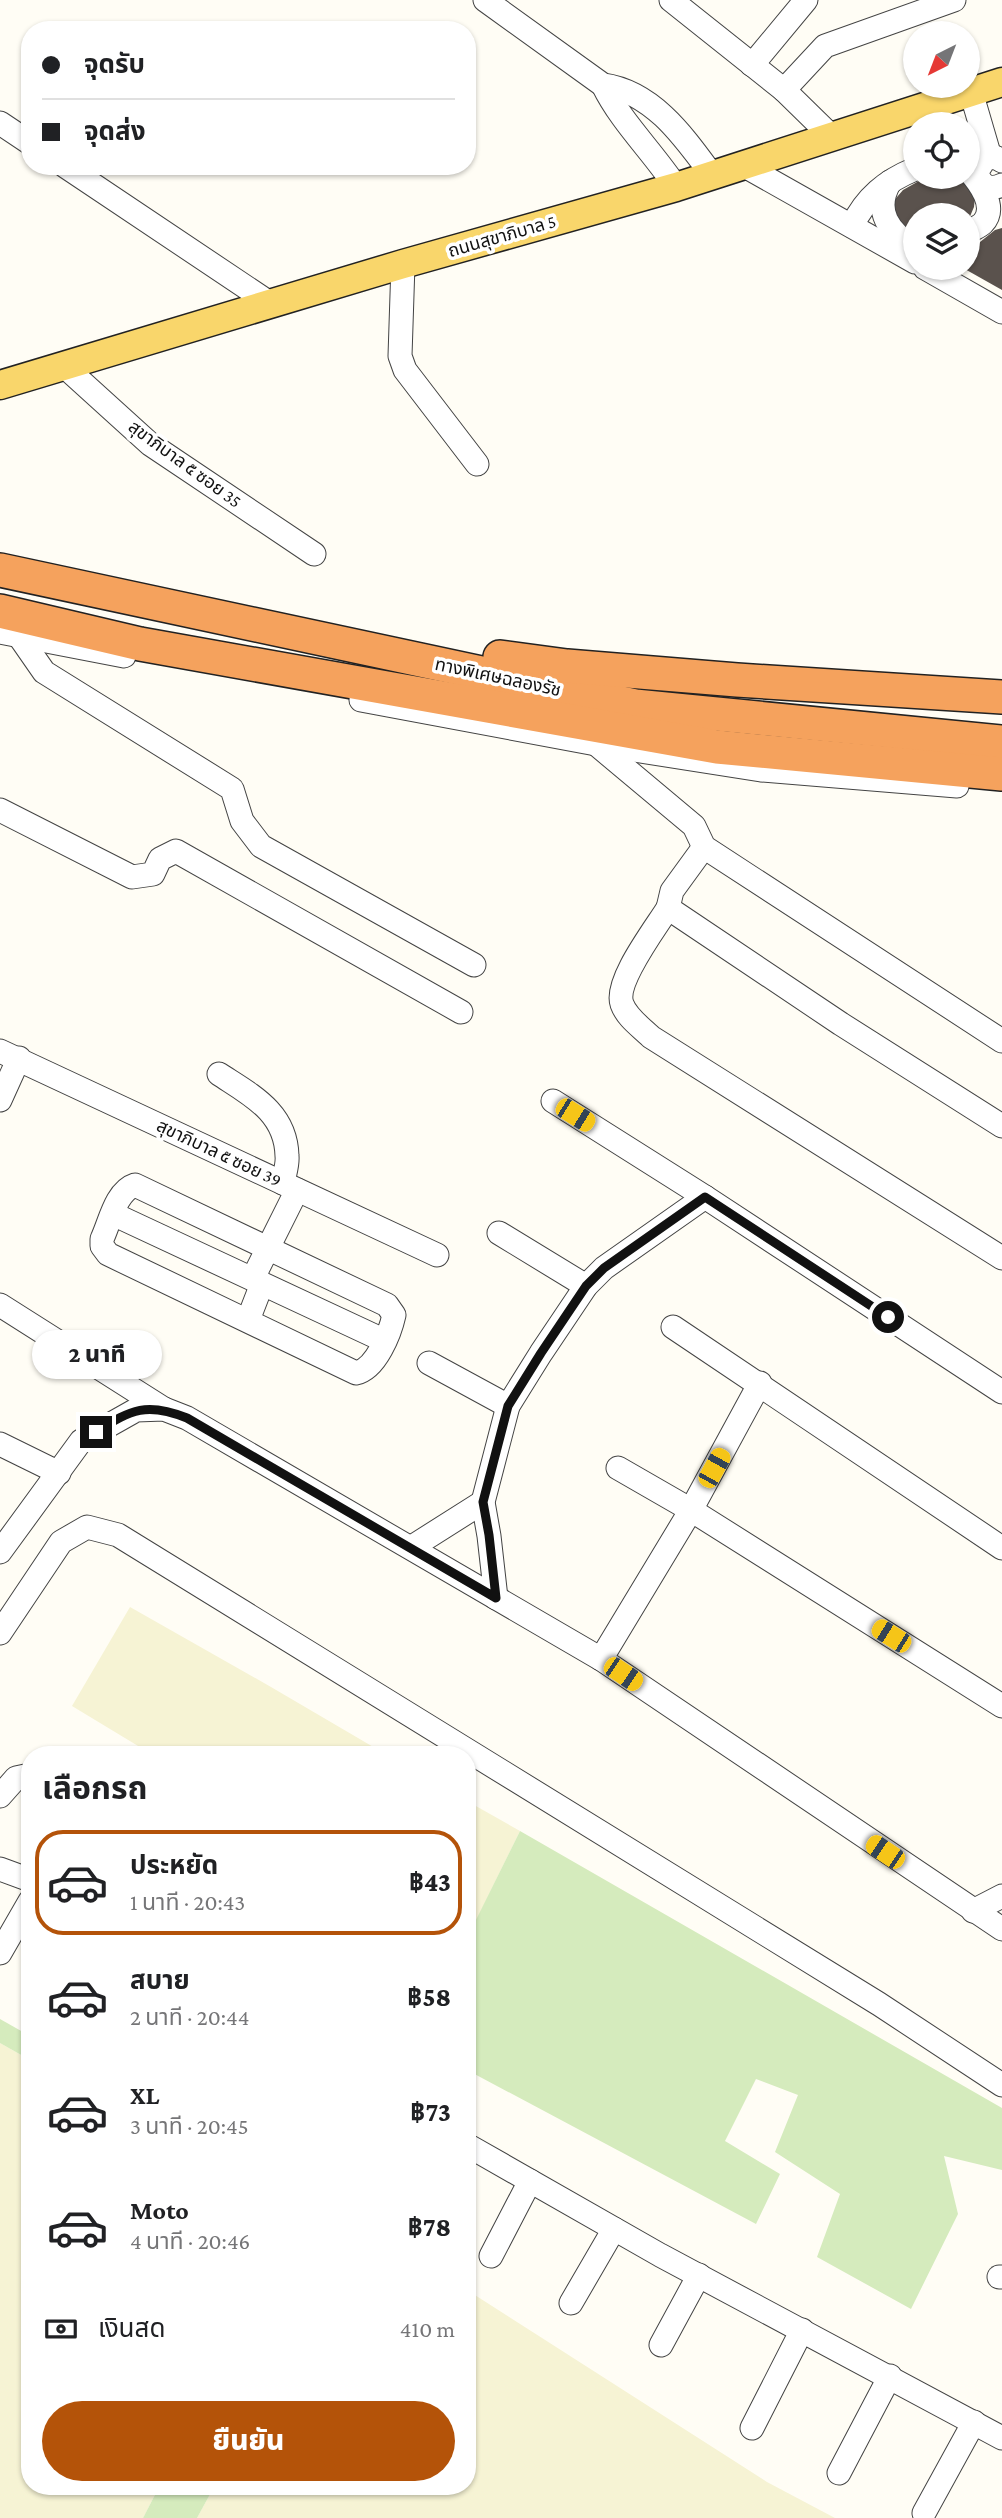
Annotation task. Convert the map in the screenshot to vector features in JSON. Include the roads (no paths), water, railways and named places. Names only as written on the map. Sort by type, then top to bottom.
[{"type":"highway","name":"ทางพิเศษฉลองรัช","points":[[0,570],[635,706],[1002,742]]},
{"type":"highway","points":[[241,622],[567,666],[1002,696]]},
{"type":"highway","name":"ทางพิเศษฉลองรัช","points":[[6,626],[140,644],[717,747],[1002,774]]},
{"type":"main road","name":"ถนนสุขาภิบาล 5","points":[[980,89],[1002,82]]},
{"type":"main road","name":"ถนนสุขาภิบาล 5","points":[[0,385],[403,264],[676,187],[952,98]]},
{"type":"street","points":[[485,0],[603,85],[612,103],[660,162],[676,187]]},
{"type":"street","points":[[671,0],[784,90],[832,137]]},
{"type":"street","points":[[752,65],[806,0]]},
{"type":"street","points":[[784,90],[825,46],[954,0]]},
{"type":"street","points":[[603,85],[619,87],[653,107],[688,142],[712,175]]},
{"type":"street","points":[[973,98],[996,159],[981,162],[977,171],[979,181],[993,188],[1002,185]]},
{"type":"street","points":[[0,123],[21,137]]},
{"type":"street","points":[[743,165],[903,255]]},
{"type":"street","points":[[78,175],[271,304]]},
{"type":"street","points":[[852,226],[865,202],[903,175]]},
{"type":"street","points":[[890,182],[883,201],[885,219],[903,239]]},
{"type":"street","points":[[980,186],[985,193],[988,210],[980,221]]},
{"type":"street","points":[[980,221],[1002,196]]},
{"type":"street","points":[[403,264],[400,356],[405,370],[477,464]]},
{"type":"street","points":[[946,280],[1002,312]]},
{"type":"street","name":"สุขาภิบาล ๕ ซอย 35","points":[[64,366],[150,444],[314,554]]},
{"type":"street","points":[[6,626],[596,744],[761,770],[1002,790]]},
{"type":"street","points":[[6,626],[44,672],[232,789],[242,821],[261,846],[474,965]]},
{"type":"street","points":[[596,744],[694,826],[704,847],[1002,1041]]},
{"type":"street","points":[[0,810],[132,877],[153,874],[160,859],[176,851],[461,1012]]},
{"type":"street","points":[[704,847],[672,891],[668,908],[626,976],[620,992],[628,1016],[651,1037],[1002,1258]]},
{"type":"street","points":[[668,908],[841,1024],[1002,1126]]},
{"type":"street","points":[[0,1100],[10,1054]]},
{"type":"street","name":"สุขาภิบาล ๕ ซอย 39","points":[[10,1054],[437,1255]]},
{"type":"street","points":[[219,1074],[264,1103],[281,1128],[287,1156],[290,1187],[256,1272],[260,1289],[248,1320]]},
{"type":"street","points":[[553,1101],[705,1197],[1002,1392]]},
{"type":"street","points":[[135,1185],[387,1305],[394,1315],[374,1359],[363,1372],[356,1373],[108,1254],[102,1246],[102,1239],[114,1214],[122,1195],[135,1185]]},
{"type":"street","points":[[496,1598],[483,1502],[508,1406],[586,1286],[604,1268],[705,1197]]},
{"type":"street","points":[[114,1214],[383,1340]]},
{"type":"street","points":[[499,1233],[586,1286]]},
{"type":"street","points":[[0,1305],[164,1409],[187,1418],[601,1659],[1002,1929]]},
{"type":"street","points":[[673,1327],[1002,1548]]},
{"type":"street","points":[[429,1363],[508,1406]]},
{"type":"street","points":[[601,1659],[691,1510],[760,1383]]},
{"type":"street","points":[[0,1552],[82,1441],[110,1422],[136,1410],[164,1409]]},
{"type":"street","points":[[0,1444],[59,1473]]},
{"type":"street","points":[[618,1468],[691,1510],[1002,1706]]},
{"type":"street","points":[[412,1547],[483,1502]]},
{"type":"street","points":[[0,1633],[61,1542],[86,1527],[118,1535],[460,1746]]},
{"type":"street","points":[[476,1756],[879,2004],[1002,2085]]},
{"type":"street","points":[[0,1796],[16,1778],[21,1777]]},
{"type":"street","points":[[0,1869],[21,1877]]},
{"type":"street","points":[[973,1911],[1002,1896]]},
{"type":"street","points":[[0,1953],[21,1917]]},
{"type":"street","points":[[476,2151],[699,2276],[1002,2438]]},
{"type":"street","points":[[491,2256],[530,2181]]},
{"type":"street","points":[[572,2303],[614,2229]]},
{"type":"street","points":[[661,2345],[699,2276]]},
{"type":"street","points":[[752,2428],[802,2330]]},
{"type":"street","points":[[839,2473],[890,2376]]},
{"type":"street","points":[[924,2513],[974,2422]]}]
